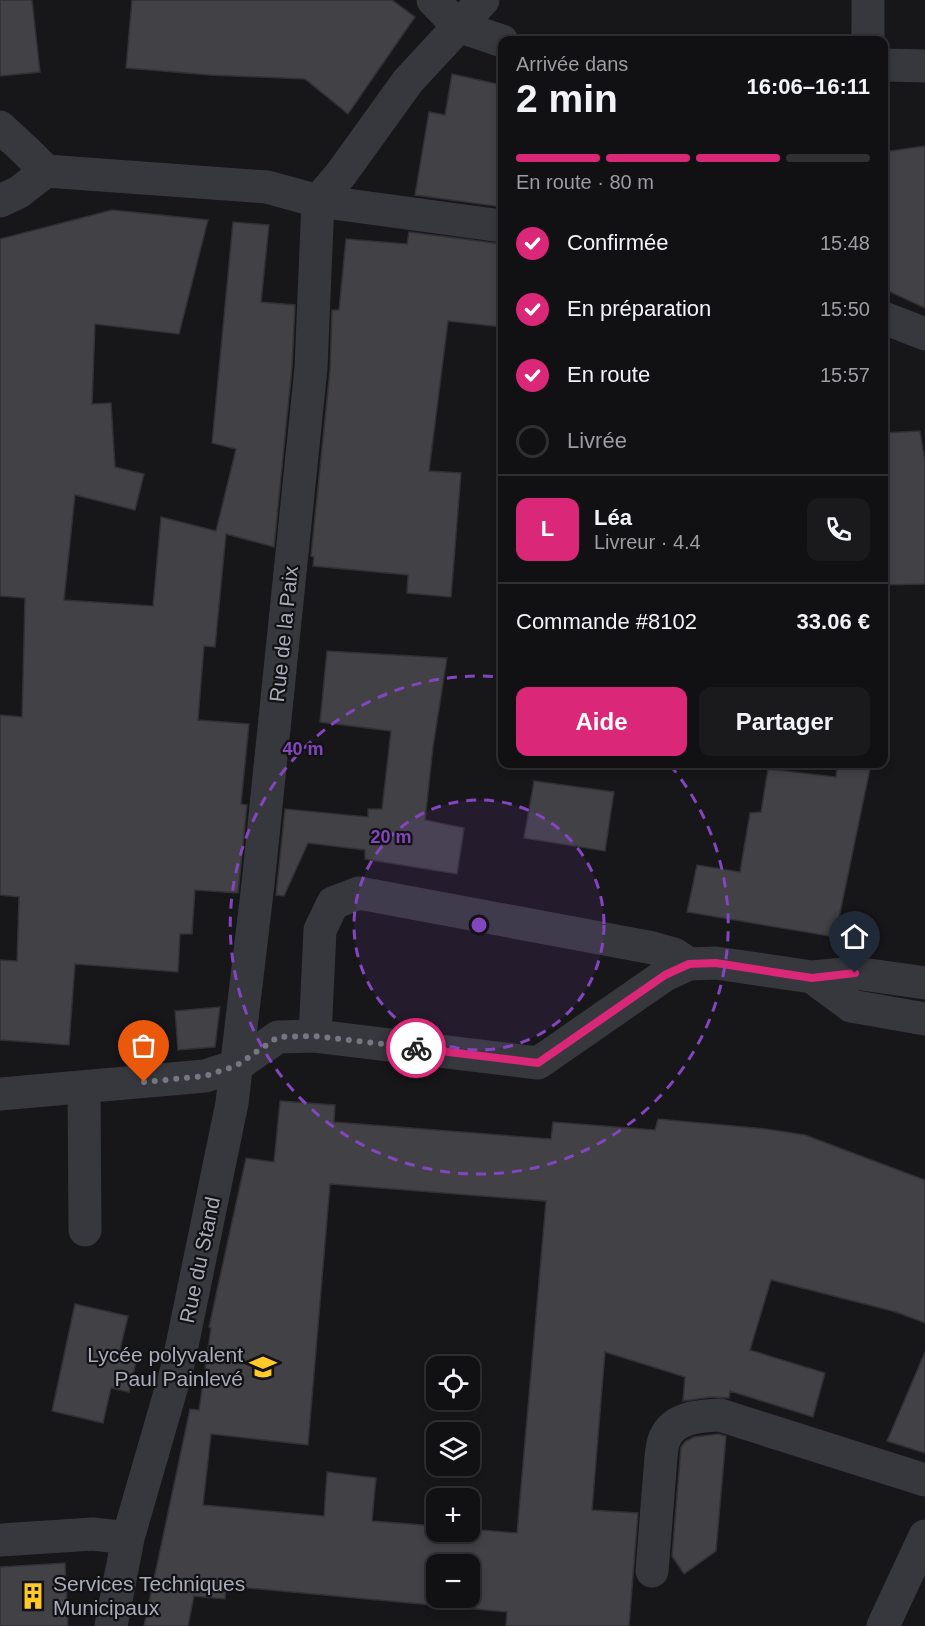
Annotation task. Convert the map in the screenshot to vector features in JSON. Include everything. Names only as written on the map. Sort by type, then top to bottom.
[{"type":"street","points":[[433,0],[458,26],[498,40]]},
{"type":"street","points":[[318,201],[341,174],[408,81],[483,0]]},
{"type":"street","points":[[868,0],[868,36]]},
{"type":"street","points":[[888,65],[925,66]]},
{"type":"street","points":[[0,127],[46,171],[267,187],[318,201],[498,225]]},
{"type":"street","points":[[0,201],[19,192],[46,171]]},
{"type":"street","name":"Rue de la Paix","points":[[236,1066],[258,884],[311,368],[318,201]]},
{"type":"street","points":[[888,320],[925,334]]},
{"type":"street","points":[[315,1036],[320,930],[333,903],[359,893],[653,948],[674,954],[689,964]]},
{"type":"street","points":[[0,1094],[205,1076],[236,1066],[278,1037],[315,1036],[538,1063],[665,975],[689,964],[716,963],[812,978],[855,973],[925,983]]},
{"type":"street","points":[[812,978],[851,1006],[925,1019]]},
{"type":"street","name":"Rue du Stand","points":[[111,1626],[128,1538],[178,1365],[232,1103],[236,1066]]},
{"type":"street","points":[[84,1087],[85,1230]]},
{"type":"street","points":[[652,1571],[664,1439],[671,1428],[682,1421],[702,1416],[720,1415],[925,1480]]},
{"type":"street","points":[[0,1540],[93,1534],[128,1538]]},
{"type":"street","points":[[883,1626],[925,1536]]},
{"type":"building","points":[[0,0],[32,0],[40,72],[0,76]]},
{"type":"building","points":[[132,0],[392,0],[415,17],[348,114],[305,79],[210,75],[126,68]]},
{"type":"building","points":[[452,74],[498,84],[498,206],[415,195],[429,112],[445,115]]},
{"type":"building","points":[[925,146],[925,308],[888,291],[888,151]]},
{"type":"building","points":[[112,210],[208,220],[179,334],[95,324],[92,404],[111,403],[115,467],[144,474],[135,510],[75,495],[64,600],[153,606],[161,517],[216,531],[236,449],[212,443],[233,222],[269,225],[261,302],[295,305],[292,367],[274,547],[226,534],[215,647],[204,646],[198,720],[249,724],[241,804],[247,805],[238,893],[195,890],[192,934],[180,934],[178,972],[75,964],[69,1045],[0,1040],[0,960],[17,961],[19,897],[0,895],[0,715],[22,717],[25,598],[0,596],[0,239]]},
{"type":"building","points":[[409,232],[498,243],[498,327],[448,321],[429,471],[461,473],[451,597],[407,593],[408,575],[313,566],[314,557],[311,556],[330,370],[332,310],[339,310],[346,239],[407,244]]},
{"type":"building","points":[[920,431],[925,462],[925,584],[888,585],[888,433]]},
{"type":"building","points":[[327,651],[447,658],[433,747],[425,820],[464,828],[457,874],[365,859],[365,850],[308,843],[284,896],[276,895],[285,809],[368,817],[368,809],[382,809],[391,731],[320,722]]},
{"type":"building","points":[[837,768],[870,768],[835,937],[687,912],[697,865],[740,872],[750,813],[761,812],[768,769],[836,777]]},
{"type":"building","points":[[534,781],[614,792],[605,851],[524,838]]},
{"type":"building","points":[[220,1007],[215,1047],[178,1050],[175,1011]]},
{"type":"building","points":[[280,1101],[335,1105],[334,1122],[551,1139],[553,1122],[655,1130],[658,1119],[805,1135],[925,1180],[925,1323],[896,1312],[771,1280],[750,1350],[825,1373],[813,1417],[730,1391],[729,1398],[711,1397],[683,1401],[685,1377],[605,1352],[592,1510],[638,1513],[629,1626],[506,1626],[507,1612],[464,1608],[480,1608],[480,1554],[426,1554],[426,1605],[226,1586],[225,1599],[194,1596],[188,1626],[144,1626],[190,1409],[199,1410],[211,1328],[209,1327],[246,1158],[274,1162]],"holes":[[[330,1184],[546,1201],[517,1533],[480,1530],[480,1542],[426,1542],[426,1525],[372,1521],[376,1478],[327,1472],[324,1516],[203,1505],[211,1434],[308,1445]]]},
{"type":"building","points":[[75,1304],[128,1316],[120,1350],[138,1354],[129,1392],[111,1388],[103,1423],[52,1411]]},
{"type":"building","points":[[925,1352],[925,1453],[887,1441]]},
{"type":"building","points":[[718,1434],[726,1436],[716,1551],[684,1574],[672,1556],[681,1447],[694,1437]]},
{"type":"building","name":"Services Techniques Municipaux","points":[[65,1563],[68,1626],[0,1626],[0,1567]]},
{"type":"way so far","points":[[144,1082],[205,1076],[236,1066],[278,1037],[315,1036],[416,1048]]},
{"type":"place","name":"Lycée polyvalent Paul Painlevé","points":[[263,1367]]},
{"type":"place","name":"Services Techniques Municipaux","points":[[33,1596]]},
{"type":"route","points":[[416,1048],[538,1063],[665,975],[689,964],[716,963],[812,978],[855,973]]}]
